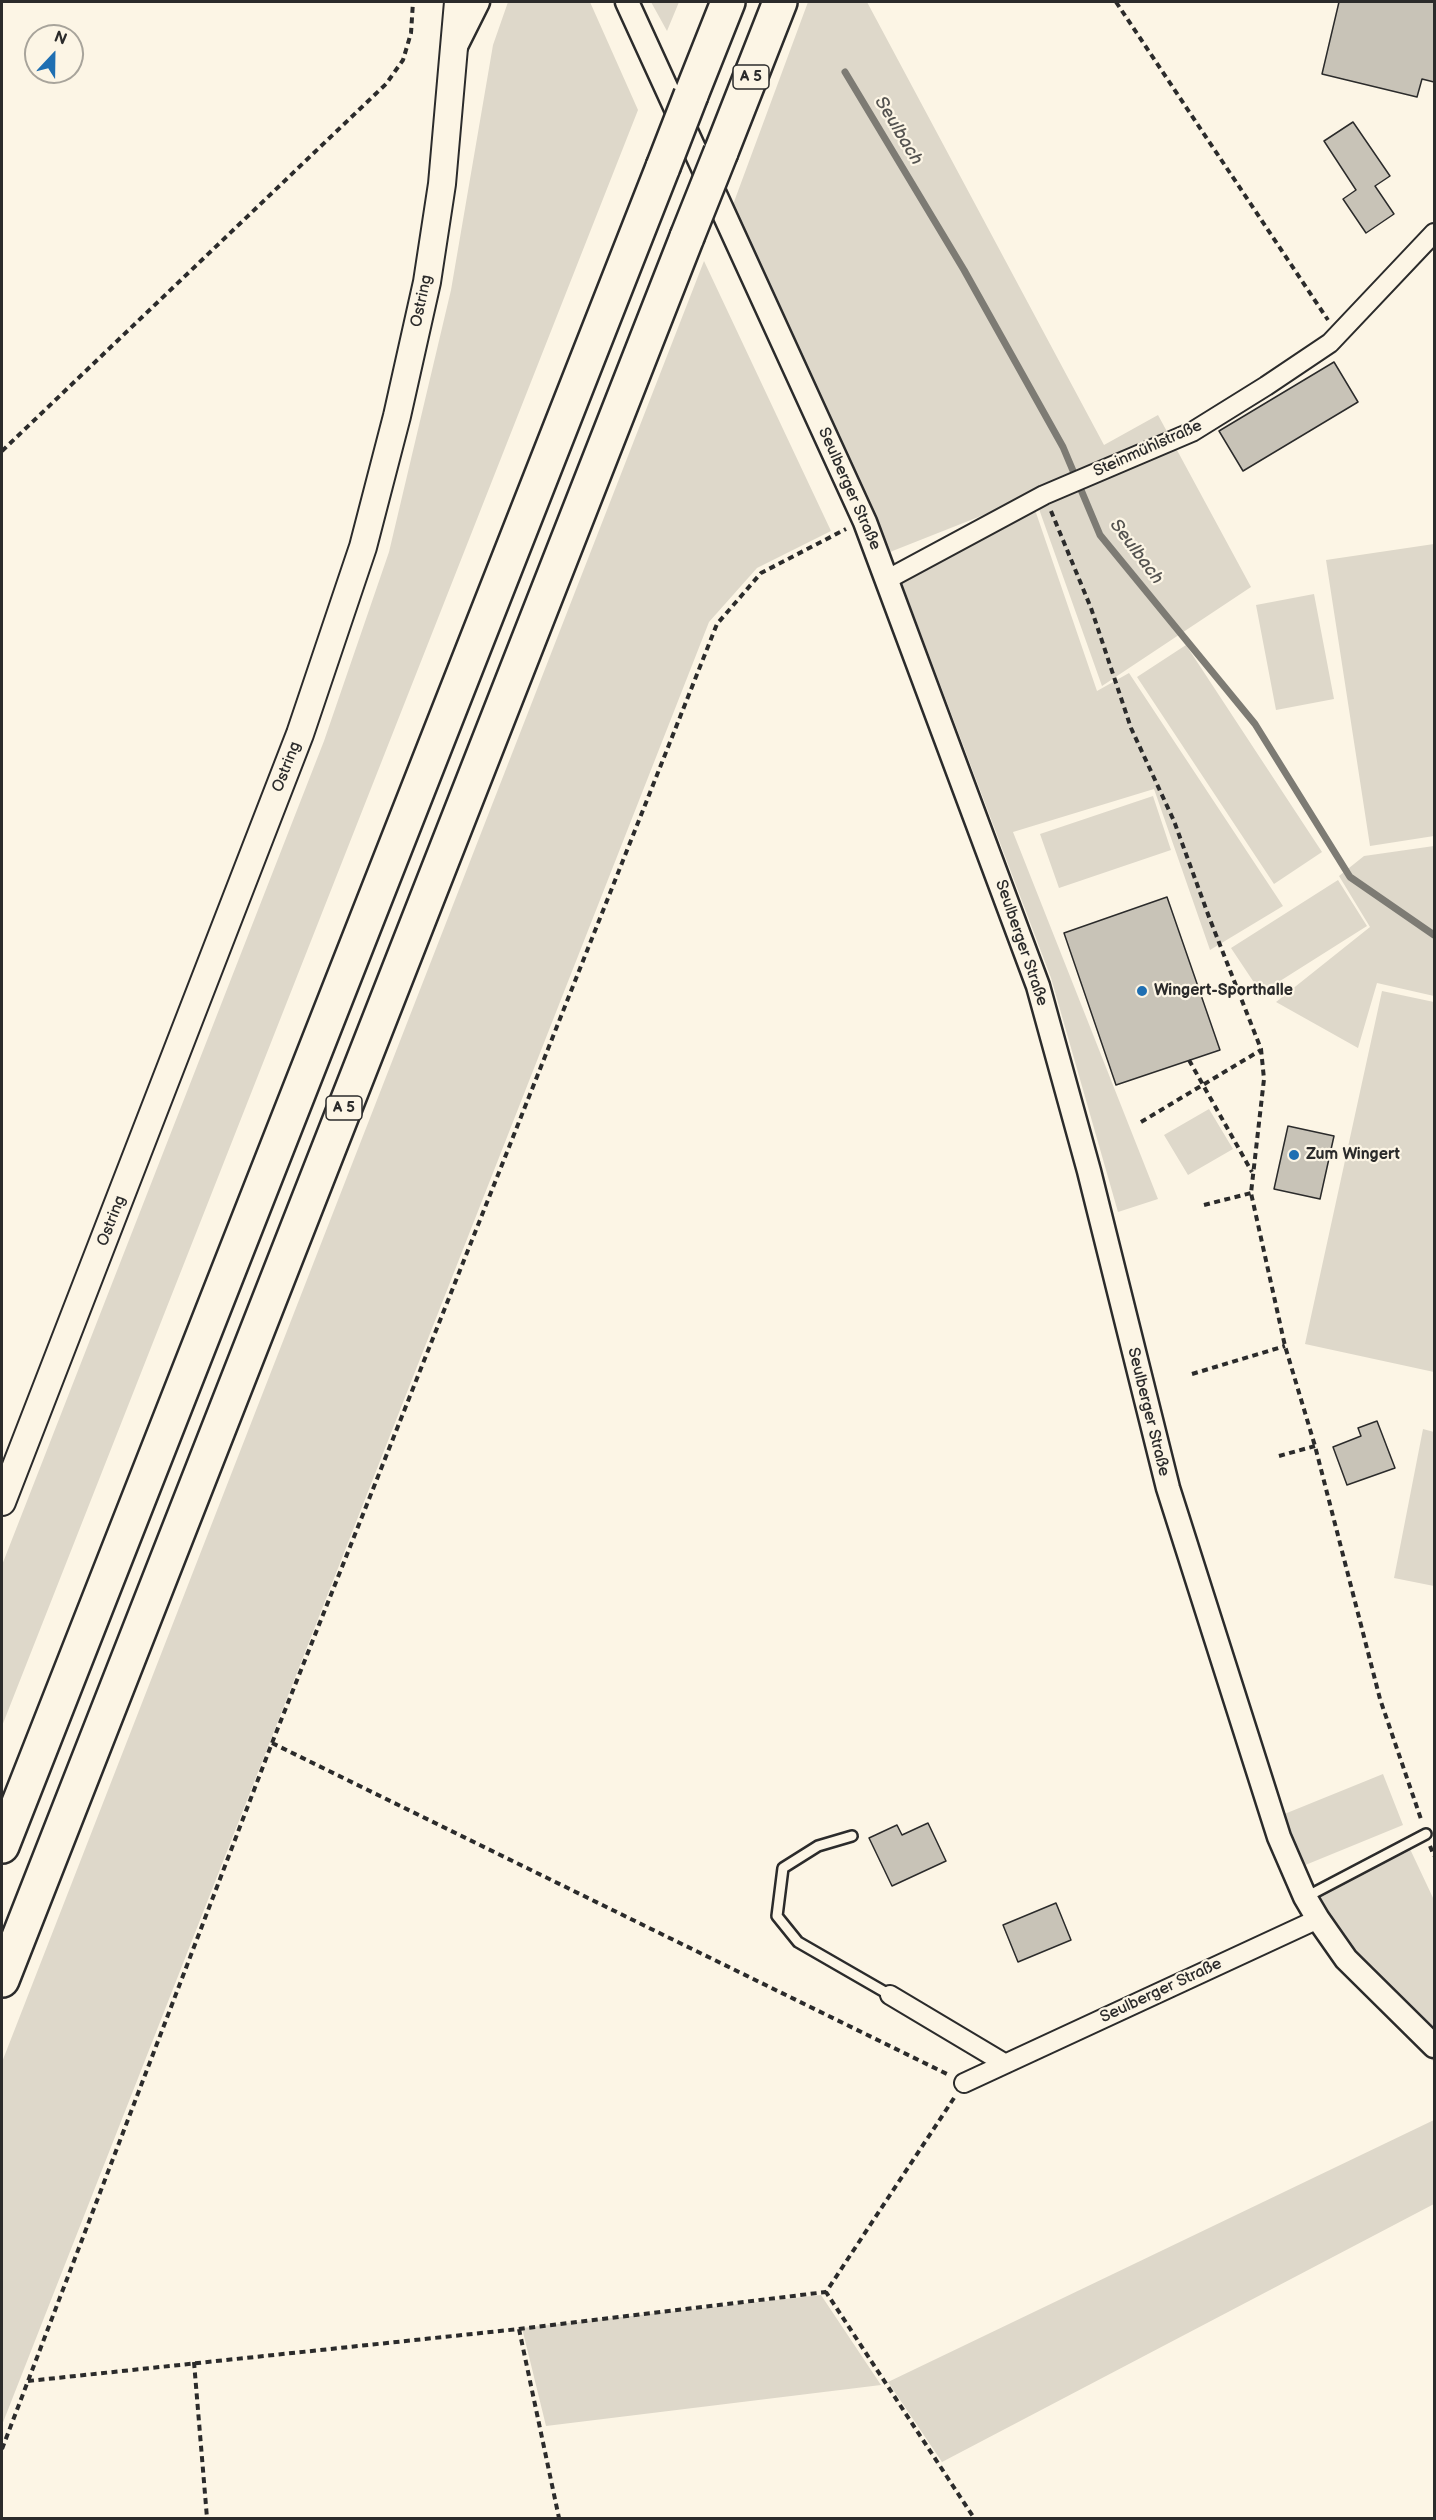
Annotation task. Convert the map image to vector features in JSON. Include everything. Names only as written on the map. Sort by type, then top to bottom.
[{"type":"highway","points":[[2,1846],[728,2]]},
{"type":"highway","name":"A 5","points":[[2,1980],[780,2]]},
{"type":"main road","name":"Ostring","points":[[2,1502],[300,734],[363,547],[397,416],[427,282],[442,184],[458,2]]},
{"type":"street","points":[[455,47],[478,2]]},
{"type":"street","name":"Seulberger Straße","points":[[627,2],[860,512],[888,579],[1038,986],[1089,1171],[1168,1488],[1279,1837],[1317,1919],[1346,1959],[1434,2046]]},
{"type":"street","name":"Steinmühlstraße","points":[[888,579],[1049,492],[1192,432],[1303,362],[1338,336],[1434,233]]},
{"type":"street","name":"Seulberger Straße","points":[[964,2083],[1317,1919]]},
{"type":"street","points":[[890,1995],[1004,2063]]},
{"type":"lane","points":[[1305,1897],[1426,1834]]},
{"type":"lane","points":[[852,1836],[818,1846],[783,1868],[777,1916],[798,1942],[890,1995]]},
{"type":"path","points":[[2,451],[386,84],[403,60],[411,33],[413,2]]},
{"type":"path","points":[[1116,2],[1338,336]]},
{"type":"path","points":[[1049,492],[1131,728],[1174,821],[1261,1049],[1264,1079],[1251,1193],[1285,1346],[1315,1446],[1380,1700],[1434,1856]]},
{"type":"path","points":[[2,2449],[272,1743],[717,624],[761,573],[849,528]]},
{"type":"path","points":[[1141,1122],[1261,1049]]},
{"type":"path","points":[[1188,1060],[1252,1172]]},
{"type":"path","points":[[1203,1205],[1251,1193]]},
{"type":"path","points":[[1192,1374],[1285,1346]]},
{"type":"path","points":[[1280,1456],[1315,1446]]},
{"type":"path","points":[[28,2381],[519,2329],[826,2292],[964,2083],[272,1743]]},
{"type":"path","points":[[826,2292],[974,2518]]},
{"type":"path","points":[[519,2329],[559,2518]]},
{"type":"path","points":[[194,2362],[207,2518]]},
{"type":"shaded area","points":[[508,2],[590,2],[638,110],[2,1726],[2,1565],[324,741],[389,552],[451,290],[493,45]]},
{"type":"shaded area","points":[[651,2],[679,2],[667,31]]},
{"type":"shaded area","points":[[808,2],[867,2],[1104,445],[1158,415],[1251,587],[1102,686],[1034,495],[890,552],[731,210]]},
{"type":"shaded area","points":[[704,261],[831,531],[757,568],[709,622],[2,2425],[2,2062]]},
{"type":"shaded area","points":[[1032,501],[1097,691],[1129,673],[1283,906],[1210,950],[1154,789],[1013,832],[1158,1199],[1118,1212],[1051,978],[900,578]]},
{"type":"shaded area","points":[[1434,544],[1434,836],[1370,846],[1326,560]]},
{"type":"shaded area","points":[[1314,594],[1334,699],[1276,710],[1256,605]]},
{"type":"shaded area","points":[[1186,645],[1322,852],[1274,884],[1137,677]]},
{"type":"shaded area","points":[[1153,796],[1171,850],[1059,888],[1040,834]]},
{"type":"shaded area","points":[[1434,846],[1434,996],[1377,983],[1358,1048],[1276,1002],[1370,927],[1339,876],[1364,856]]},
{"type":"shaded area","points":[[1338,880],[1367,926],[1261,993],[1231,948]]},
{"type":"shaded area","points":[[1382,991],[1434,1002],[1434,1372],[1305,1344]]},
{"type":"shaded area","points":[[1209,1109],[1233,1149],[1188,1175],[1164,1135]]},
{"type":"shaded area","points":[[1423,1429],[1434,1432],[1434,1586],[1394,1578]]},
{"type":"shaded area","points":[[1383,1774],[1403,1825],[1298,1868],[1277,1817]]},
{"type":"shaded area","points":[[1410,1849],[1434,1900],[1434,2062],[1338,1968],[1298,1906]]},
{"type":"shaded area","points":[[1434,2120],[1434,2204],[942,2462],[888,2382]]},
{"type":"shaded area","points":[[821,2295],[881,2385],[546,2426],[522,2328]]},
{"type":"building","points":[[1339,2],[1434,2],[1434,82],[1422,79],[1417,97],[1322,74]]},
{"type":"building","points":[[1353,122],[1390,176],[1375,186],[1394,214],[1366,233],[1343,199],[1356,190],[1324,141]]},
{"type":"building","points":[[1334,362],[1358,402],[1243,471],[1219,431]]},
{"type":"building","name":"Wingert-Sporthalle","points":[[1167,897],[1220,1050],[1116,1085],[1064,933]]},
{"type":"building","points":[[1288,1126],[1334,1136],[1320,1199],[1274,1189]]},
{"type":"building","points":[[1377,1421],[1395,1468],[1347,1485],[1333,1447],[1361,1436],[1358,1428]]},
{"type":"building","points":[[928,1823],[946,1861],[892,1886],[869,1838],[897,1825],[902,1835]]},
{"type":"building","points":[[1056,1903],[1071,1940],[1018,1962],[1003,1925]]},
{"type":"waterway","name":"Seulbach","points":[[845,72],[964,270],[1063,447],[1100,535],[1255,724],[1350,877],[1434,935]]},
{"type":"place","name":"Wingert-Sporthalle","points":[[1142,991]]},
{"type":"place","name":"Zum Wingert","points":[[1294,1155]]}]
